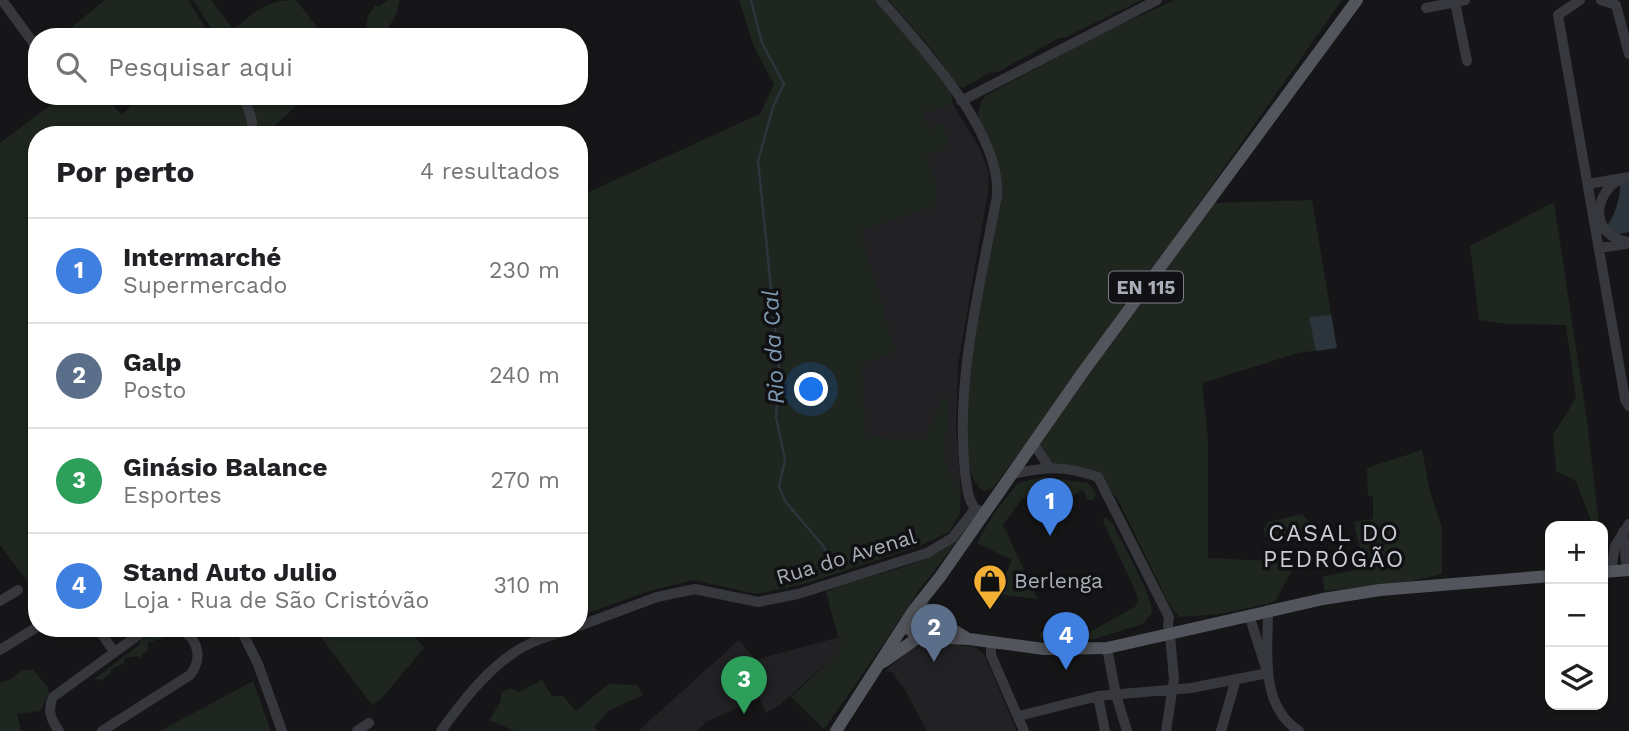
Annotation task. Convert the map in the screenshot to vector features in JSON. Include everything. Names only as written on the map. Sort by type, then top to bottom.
[{"type":"main road","name":"EN 115","points":[[910,615],[940,577],[980,511],[1011,474],[1357,0]]},
{"type":"main road","points":[[1608,572],[1628,570]]},
{"type":"main road","points":[[910,615],[909,629],[922,637],[969,639],[1044,649],[1103,648],[1129,635],[1225,621],[1268,610],[1380,590],[1545,576]]},
{"type":"main road","name":"EN 115","points":[[934,615],[940,577]]},
{"type":"main road","points":[[836,731],[910,615],[925,608],[969,639]]},
{"type":"main road","points":[[880,665],[933,631],[934,615]]},
{"type":"street","points":[[2,0],[28,36]]},
{"type":"street","points":[[881,0],[942,70],[978,128],[996,170],[998,184],[967,365],[962,427],[967,487],[980,511]]},
{"type":"street","points":[[961,102],[1157,0]]},
{"type":"street","points":[[1580,0],[1558,15],[1596,216],[1625,398],[1629,406]]},
{"type":"street","points":[[1601,0],[1616,5],[1629,54]]},
{"type":"street","points":[[1426,8],[1460,1],[1467,61]]},
{"type":"street","points":[[247,105],[252,126]]},
{"type":"street","points":[[1588,184],[1625,178]]},
{"type":"street","points":[[1596,216],[1603,193],[1611,184],[1625,178]]},
{"type":"street","points":[[1596,216],[1609,234],[1629,243]]},
{"type":"street","points":[[1599,248],[1629,243]]},
{"type":"street","points":[[1033,443],[1049,467]]},
{"type":"street","points":[[1011,474],[1049,467],[1076,470],[1098,477],[1164,610],[1174,679],[1166,731]]},
{"type":"street","name":"Rua do Avenal","points":[[588,623],[657,597],[695,589],[758,602],[797,594],[927,553],[952,538],[980,511]]},
{"type":"street","points":[[1626,528],[1628,570]]},
{"type":"street","points":[[1608,568],[1612,554],[1626,528]]},
{"type":"street","points":[[0,601],[18,590]]},
{"type":"street","points":[[1268,610],[1268,673]]},
{"type":"street","points":[[1250,615],[1276,707],[1287,723],[1299,731]]},
{"type":"street","points":[[0,650],[28,633]]},
{"type":"street","points":[[104,637],[114,652]]},
{"type":"street","points":[[59,731],[50,712],[53,697],[135,637]]},
{"type":"street","points":[[102,731],[190,675],[197,665],[198,652],[190,637]]},
{"type":"street","points":[[244,637],[258,664],[282,731]]},
{"type":"street","points":[[441,731],[465,698],[503,661],[529,644],[548,637]]},
{"type":"street","points":[[990,643],[991,655],[1024,731]]},
{"type":"street","points":[[1103,648],[1127,731]]},
{"type":"street","points":[[1019,716],[1098,696],[1171,690],[1268,673]]},
{"type":"street","points":[[1221,731],[1236,680]]},
{"type":"street","points":[[1098,696],[1105,731]]},
{"type":"street","points":[[357,731],[369,723]]},
{"type":"shaded area","points":[[105,0],[188,0],[205,28],[71,28]]},
{"type":"shaded area","points":[[193,0],[211,0],[232,28],[211,28]]},
{"type":"shaded area","points":[[296,0],[318,28],[234,28],[268,5]]},
{"type":"shaded area","points":[[388,0],[400,0],[396,15],[388,28],[366,28],[368,15],[376,5],[378,7]]},
{"type":"shaded area","points":[[739,0],[879,0],[951,87],[953,104],[922,113],[928,129],[943,124],[949,147],[926,156],[936,178],[936,206],[860,230],[896,353],[861,363],[866,437],[925,439],[944,397],[948,398],[945,460],[948,474],[961,491],[960,513],[949,532],[920,546],[807,583],[757,594],[693,580],[649,591],[588,613],[588,192],[760,114],[774,84],[754,47]]},
{"type":"shaded area","points":[[889,0],[1142,0],[1059,38],[963,88],[957,85],[932,50]]},
{"type":"shaded area","points":[[1175,0],[1342,0],[1089,360],[992,489],[984,491],[973,477],[967,454],[966,425],[972,358],[1000,189],[980,128],[980,106],[985,96],[1106,31]]},
{"type":"shaded area","points":[[953,104],[980,149],[989,173],[958,365],[956,428],[961,491],[948,474],[849,447],[852,116],[901,117]]},
{"type":"shaded area","points":[[51,105],[113,105],[122,115],[131,105],[242,105],[246,119],[251,121],[247,105],[298,105],[274,126],[28,126],[28,582],[0,545],[0,143]]},
{"type":"shaded area","points":[[1629,177],[1629,232],[1611,236],[1605,229],[1617,205],[1620,179]]},
{"type":"shaded area","points":[[1312,200],[1337,348],[1298,353],[1202,383],[1208,440],[1208,558],[1296,562],[1275,602],[1220,614],[1180,617],[1168,602],[1117,498],[1098,477],[1049,467],[1036,444],[1211,203]]},
{"type":"shaded area","points":[[1554,202],[1588,428],[1598,521],[1591,521],[1576,481],[1556,471],[1553,435],[1576,398],[1566,325],[1506,324],[1479,320],[1470,246]]},
{"type":"shaded area","points":[[1331,315],[1337,348],[1316,351],[1309,317]]},
{"type":"shaded area","points":[[1422,450],[1430,492],[1442,528],[1442,574],[1407,582],[1325,591],[1322,577],[1359,569],[1361,554],[1354,522],[1373,519],[1373,497],[1368,496],[1367,468]]},
{"type":"shaded area","points":[[1043,477],[1088,483],[1097,494],[1093,500],[1088,500],[1083,490],[1069,498],[1065,492],[1057,496],[1049,479],[1035,485],[1038,491],[1022,499],[1003,525],[1038,599],[996,594],[1012,560],[977,543],[994,513],[1018,483]]},
{"type":"shaded area","points":[[1302,514],[1311,523],[1307,534],[1277,541],[1266,537],[1264,529],[1268,522]]},
{"type":"shaded area","points":[[1106,517],[1113,524],[1142,581],[1152,613],[1143,624],[1094,639],[1040,638],[1040,633],[1054,627],[1059,633],[1086,634],[1135,607],[1138,601],[1136,592],[1104,524],[1103,519]]},
{"type":"shaded area","points":[[971,519],[974,520],[920,589],[824,729],[791,697],[838,653],[843,636],[838,637],[826,592],[927,558],[954,541]]},
{"type":"shaded area","points":[[843,636],[838,653],[781,704],[766,713],[759,698],[706,722],[697,731],[638,731],[739,640],[756,660]]},
{"type":"shaded area","points":[[321,637],[416,637],[424,648],[381,699],[372,705]]},
{"type":"shaded area","points":[[163,638],[148,643],[148,649],[139,659],[138,656],[125,658],[124,663],[111,669],[111,673],[100,682],[100,679],[93,680],[139,645],[141,639]]},
{"type":"shaded area","points":[[923,644],[975,647],[984,654],[1017,731],[927,731],[905,690],[892,672],[885,671],[908,651]]},
{"type":"shaded area","points":[[23,670],[33,670],[47,686],[49,693],[40,711],[17,714],[21,731],[0,731],[0,683]]},
{"type":"shaded area","points":[[542,680],[552,696],[563,696],[576,711],[608,684],[637,685],[643,695],[608,711],[595,726],[597,731],[515,731],[489,720],[501,701],[501,693],[510,688],[519,692]]},
{"type":"shaded area","points":[[253,681],[271,731],[160,731]]},
{"type":"waterway","name":"Rio da Cal","points":[[751,0],[762,43],[784,84],[773,107],[758,161],[779,366],[776,417],[785,460],[779,486],[785,501],[824,547],[834,570]]},
{"type":"place","name":"Intermarché","points":[[1050,536]]},
{"type":"place","name":"Berlenga","points":[[990,611]]},
{"type":"place","name":"Galp","points":[[934,662]]},
{"type":"place","name":"Stand Auto Julio","points":[[1066,670]]},
{"type":"place","name":"Ginásio Balance","points":[[744,714]]},
{"type":"district","name":"CASAL DO PEDRÓGÃO","points":[[1334,546]]}]
